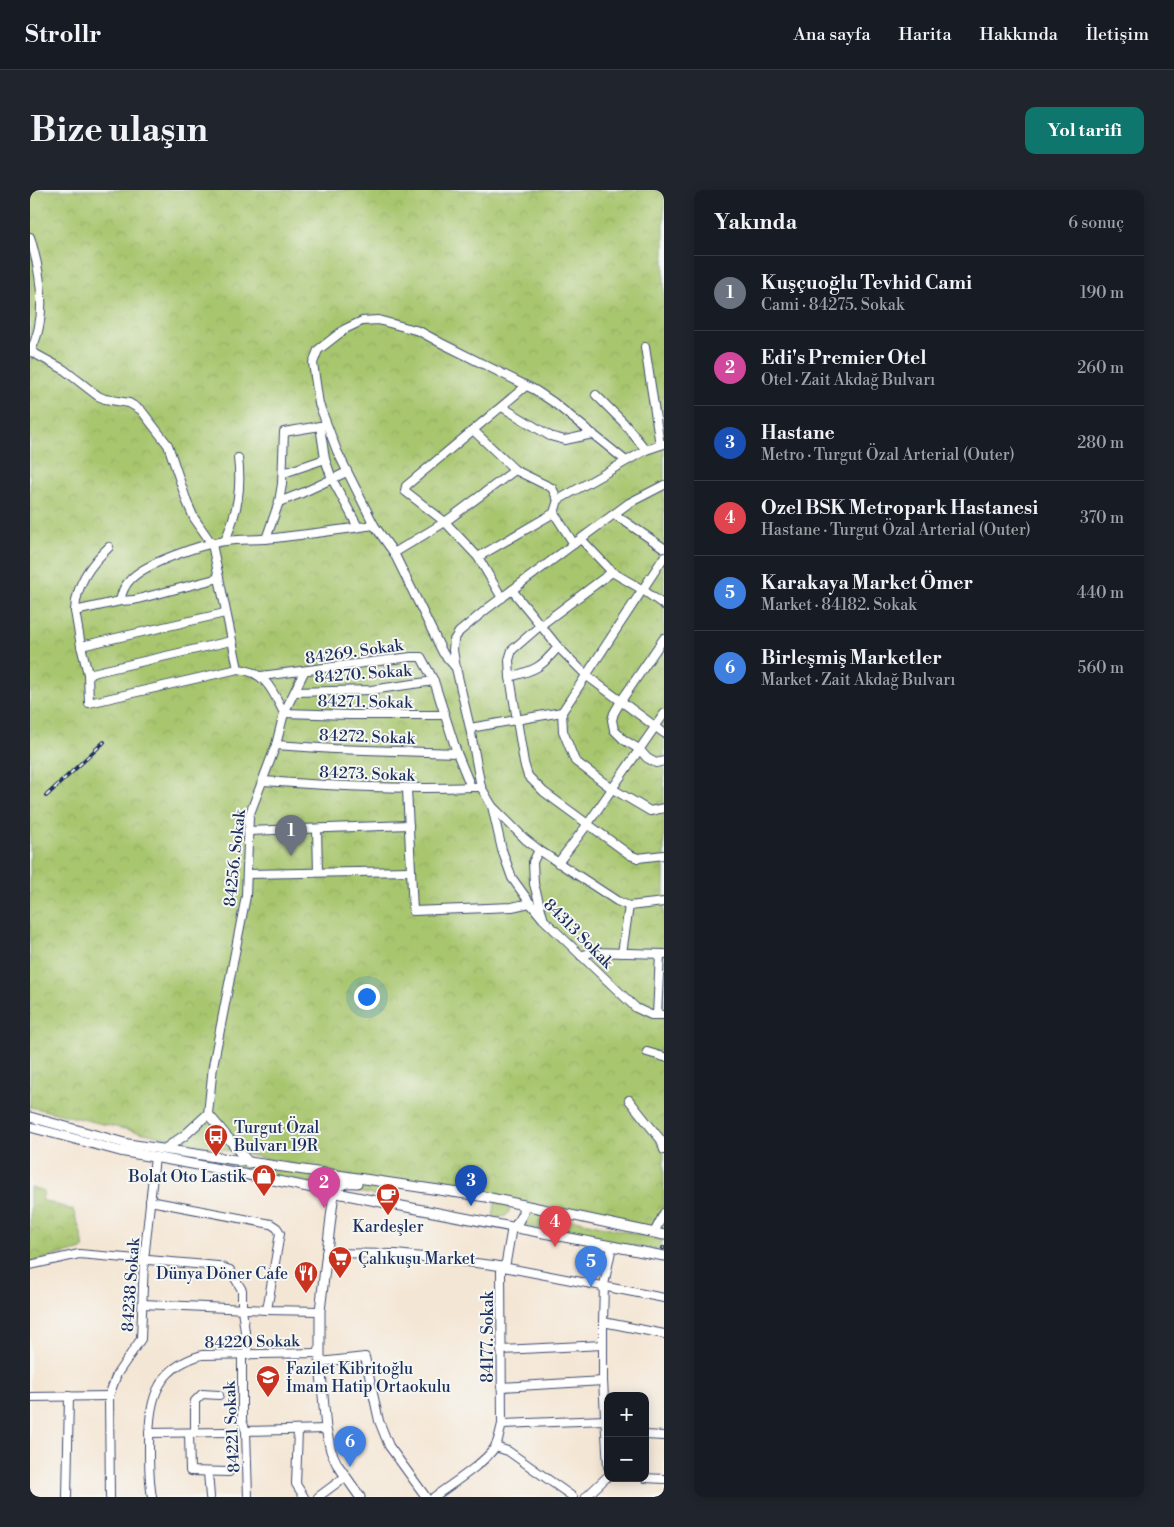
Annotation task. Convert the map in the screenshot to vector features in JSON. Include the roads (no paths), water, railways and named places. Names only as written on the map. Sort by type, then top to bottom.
[{"type":"main road","points":[[165,1149],[185,1135],[208,1114],[249,1163]]},
{"type":"main road","points":[[30,1118],[128,1144],[486,1197],[664,1236]]},
{"type":"main road","points":[[30,1127],[120,1151],[664,1256]]},
{"type":"main road","points":[[360,1497],[336,1464],[326,1429],[320,1358],[320,1311],[334,1192],[340,1185],[347,1182],[374,1186],[390,1182]]},
{"type":"main road","points":[[513,1227],[523,1213],[523,1204]]},
{"type":"street","points":[[30,237],[37,260],[42,314],[36,340],[30,351],[63,369],[98,396],[129,403],[141,410],[168,445],[194,518],[212,544],[238,669]]},
{"type":"street","points":[[358,527],[332,479],[326,459],[323,425],[313,363],[321,347],[345,329],[362,321],[378,320],[419,331],[441,344],[526,386],[553,402],[626,461]]},
{"type":"street","points":[[478,557],[554,513],[558,500],[646,450],[662,445],[645,347]]},
{"type":"street","points":[[502,598],[478,557],[445,522],[405,491],[406,486],[526,386]]},
{"type":"street","points":[[596,395],[646,450]]},
{"type":"street","points":[[502,407],[550,436],[566,440],[592,434]]},
{"type":"street","points":[[323,425],[374,525],[394,553],[443,653],[456,668]]},
{"type":"street","points":[[266,539],[279,502],[284,473],[284,432],[323,425]]},
{"type":"street","points":[[474,431],[515,470],[552,488],[558,500]]},
{"type":"street","points":[[224,541],[235,517],[240,491],[238,458]]},
{"type":"street","points":[[284,473],[326,459]]},
{"type":"street","points":[[394,553],[445,522],[515,470]]},
{"type":"street","points":[[279,502],[347,472]]},
{"type":"street","points":[[664,485],[629,503],[614,514],[458,632],[454,640],[456,668],[481,787],[492,806],[539,850],[617,901],[630,906],[664,902]]},
{"type":"street","points":[[554,513],[574,544]]},
{"type":"street","points":[[614,514],[664,548]]},
{"type":"street","points":[[120,601],[122,590],[130,579],[146,568],[179,554],[212,544],[224,541],[266,539],[374,525]]},
{"type":"street","points":[[581,539],[612,572],[664,605]]},
{"type":"street","points":[[109,547],[93,562],[81,581],[75,599],[75,611],[81,646],[88,674],[89,703],[238,669],[251,670],[261,676],[274,693],[284,713]]},
{"type":"street","points":[[664,557],[562,712],[563,731],[575,761],[611,788],[650,811],[664,808]]},
{"type":"street","points":[[612,572],[541,625],[512,650],[509,660],[510,677],[524,763],[528,776],[544,792],[586,825],[630,855],[638,858],[664,855]]},
{"type":"street","points":[[75,611],[120,601],[134,600],[219,578]]},
{"type":"street","points":[[512,590],[558,647],[587,676],[664,733]]},
{"type":"street","points":[[81,646],[225,613]]},
{"type":"street","points":[[664,638],[621,701],[612,720],[614,730],[624,740],[656,763],[664,761]]},
{"type":"street","points":[[88,674],[231,641]]},
{"type":"street","points":[[510,677],[536,669],[548,660],[558,647]]},
{"type":"street","name":"84269. Sokak","points":[[261,676],[421,657],[434,681],[457,753],[471,788]]},
{"type":"street","name":"84256. Sokak","points":[[208,1114],[212,1066],[246,896],[250,816],[276,745],[284,713],[304,672]]},
{"type":"street","name":"84270. Sokak","points":[[295,692],[371,690],[434,681]]},
{"type":"street","points":[[470,728],[562,712]]},
{"type":"street","name":"84271. Sokak","points":[[284,713],[350,716],[445,715]]},
{"type":"street","points":[[558,863],[664,714]]},
{"type":"street","name":"84272. Sokak","points":[[276,745],[457,753]]},
{"type":"street","name":"84273. Sokak","points":[[263,781],[407,789],[471,788]]},
{"type":"street","points":[[471,788],[481,787]]},
{"type":"street","points":[[247,874],[410,871],[407,789]]},
{"type":"street","points":[[492,806],[502,850],[512,878],[530,903]]},
{"type":"street","points":[[248,831],[409,825]]},
{"type":"street","points":[[317,829],[318,872]]},
{"type":"street","points":[[539,850],[533,862],[534,884],[544,919]]},
{"type":"street","name":"84313 Sokak","points":[[410,871],[413,911],[512,907],[530,903],[581,956],[636,1008],[645,1013],[661,1015]]},
{"type":"street","points":[[622,953],[630,906]]},
{"type":"street","points":[[581,956],[592,952],[662,954],[661,1015]]},
{"type":"street","points":[[646,1052],[664,1057]]},
{"type":"street","points":[[629,1100],[661,1140],[664,1150]]},
{"type":"street","name":"84238 Sokak","points":[[110,1497],[109,1396],[117,1374],[141,1338],[144,1260],[155,1157]]},
{"type":"street","points":[[150,1201],[271,1224],[277,1228],[280,1233],[268,1310]]},
{"type":"street","points":[[654,1233],[664,1213]]},
{"type":"street","name":"84177. Sokak","points":[[434,1497],[481,1461],[495,1447],[502,1424],[500,1350],[501,1270],[506,1262],[513,1227]]},
{"type":"street","points":[[604,1400],[604,1285],[612,1246]]},
{"type":"street","points":[[326,1253],[396,1254],[503,1266],[664,1298]]},
{"type":"street","points":[[30,1265],[79,1254],[144,1260]]},
{"type":"street","name":"84221 Sokak","points":[[144,1260],[218,1266],[230,1270],[242,1290],[245,1355],[242,1421],[246,1431],[248,1497]]},
{"type":"street","points":[[143,1304],[320,1311]]},
{"type":"street","points":[[603,1322],[664,1334]]},
{"type":"street","points":[[500,1350],[603,1346]]},
{"type":"street","name":"84220 Sokak","points":[[152,1497],[149,1479],[149,1419],[154,1396],[168,1372],[186,1359],[202,1355],[245,1355],[320,1358],[365,1357],[379,1421],[389,1446],[426,1497]]},
{"type":"street","points":[[501,1387],[603,1381]]},
{"type":"street","points":[[220,1395],[202,1394],[195,1401],[190,1471],[229,1472]]},
{"type":"street","points":[[66,1497],[69,1396]]},
{"type":"street","points":[[30,1397],[109,1396]]},
{"type":"street","points":[[502,1424],[604,1420]]},
{"type":"street","points":[[246,1431],[326,1429]]},
{"type":"street","points":[[298,1430],[296,1484],[304,1497]]},
{"type":"street","points":[[149,1433],[226,1432]]},
{"type":"street","points":[[649,1434],[664,1436]]},
{"type":"street","points":[[495,1447],[508,1451],[573,1497]]},
{"type":"street","points":[[208,1472],[210,1497]]},
{"type":"street","points":[[318,1497],[345,1477]]},
{"type":"street","points":[[649,1478],[664,1479]]},
{"type":"street","points":[[586,1497],[604,1480]]},
{"type":"railway","points":[[46,796],[104,742]]},
{"type":"place","name":"Kuşçuoğlu Tevhid Cami","points":[[291,856]]},
{"type":"place","name":"Turgut Özal Bulvarı 19R","points":[[216,1157]]},
{"type":"place","name":"Bolat Oto Lastik","points":[[264,1197]]},
{"type":"place","name":"Hastane","points":[[471,1206]]},
{"type":"place","name":"Edi's Premier Otel","points":[[324,1208]]},
{"type":"place","name":"Kardeşler","points":[[388,1216]]},
{"type":"place","name":"Ozel BSK Metropark Hastanesi","points":[[555,1247]]},
{"type":"place","name":"Çalıkuşu Market","points":[[340,1279]]},
{"type":"place","name":"Karakaya Market Ömer","points":[[591,1287]]},
{"type":"place","name":"Dünya Döner Cafe","points":[[306,1294]]},
{"type":"place","name":"Fazilet Kibritoğlu İmam Hatip Ortaokulu","points":[[268,1398]]},
{"type":"place","name":"Birleşmiş Marketler","points":[[350,1467]]}]
